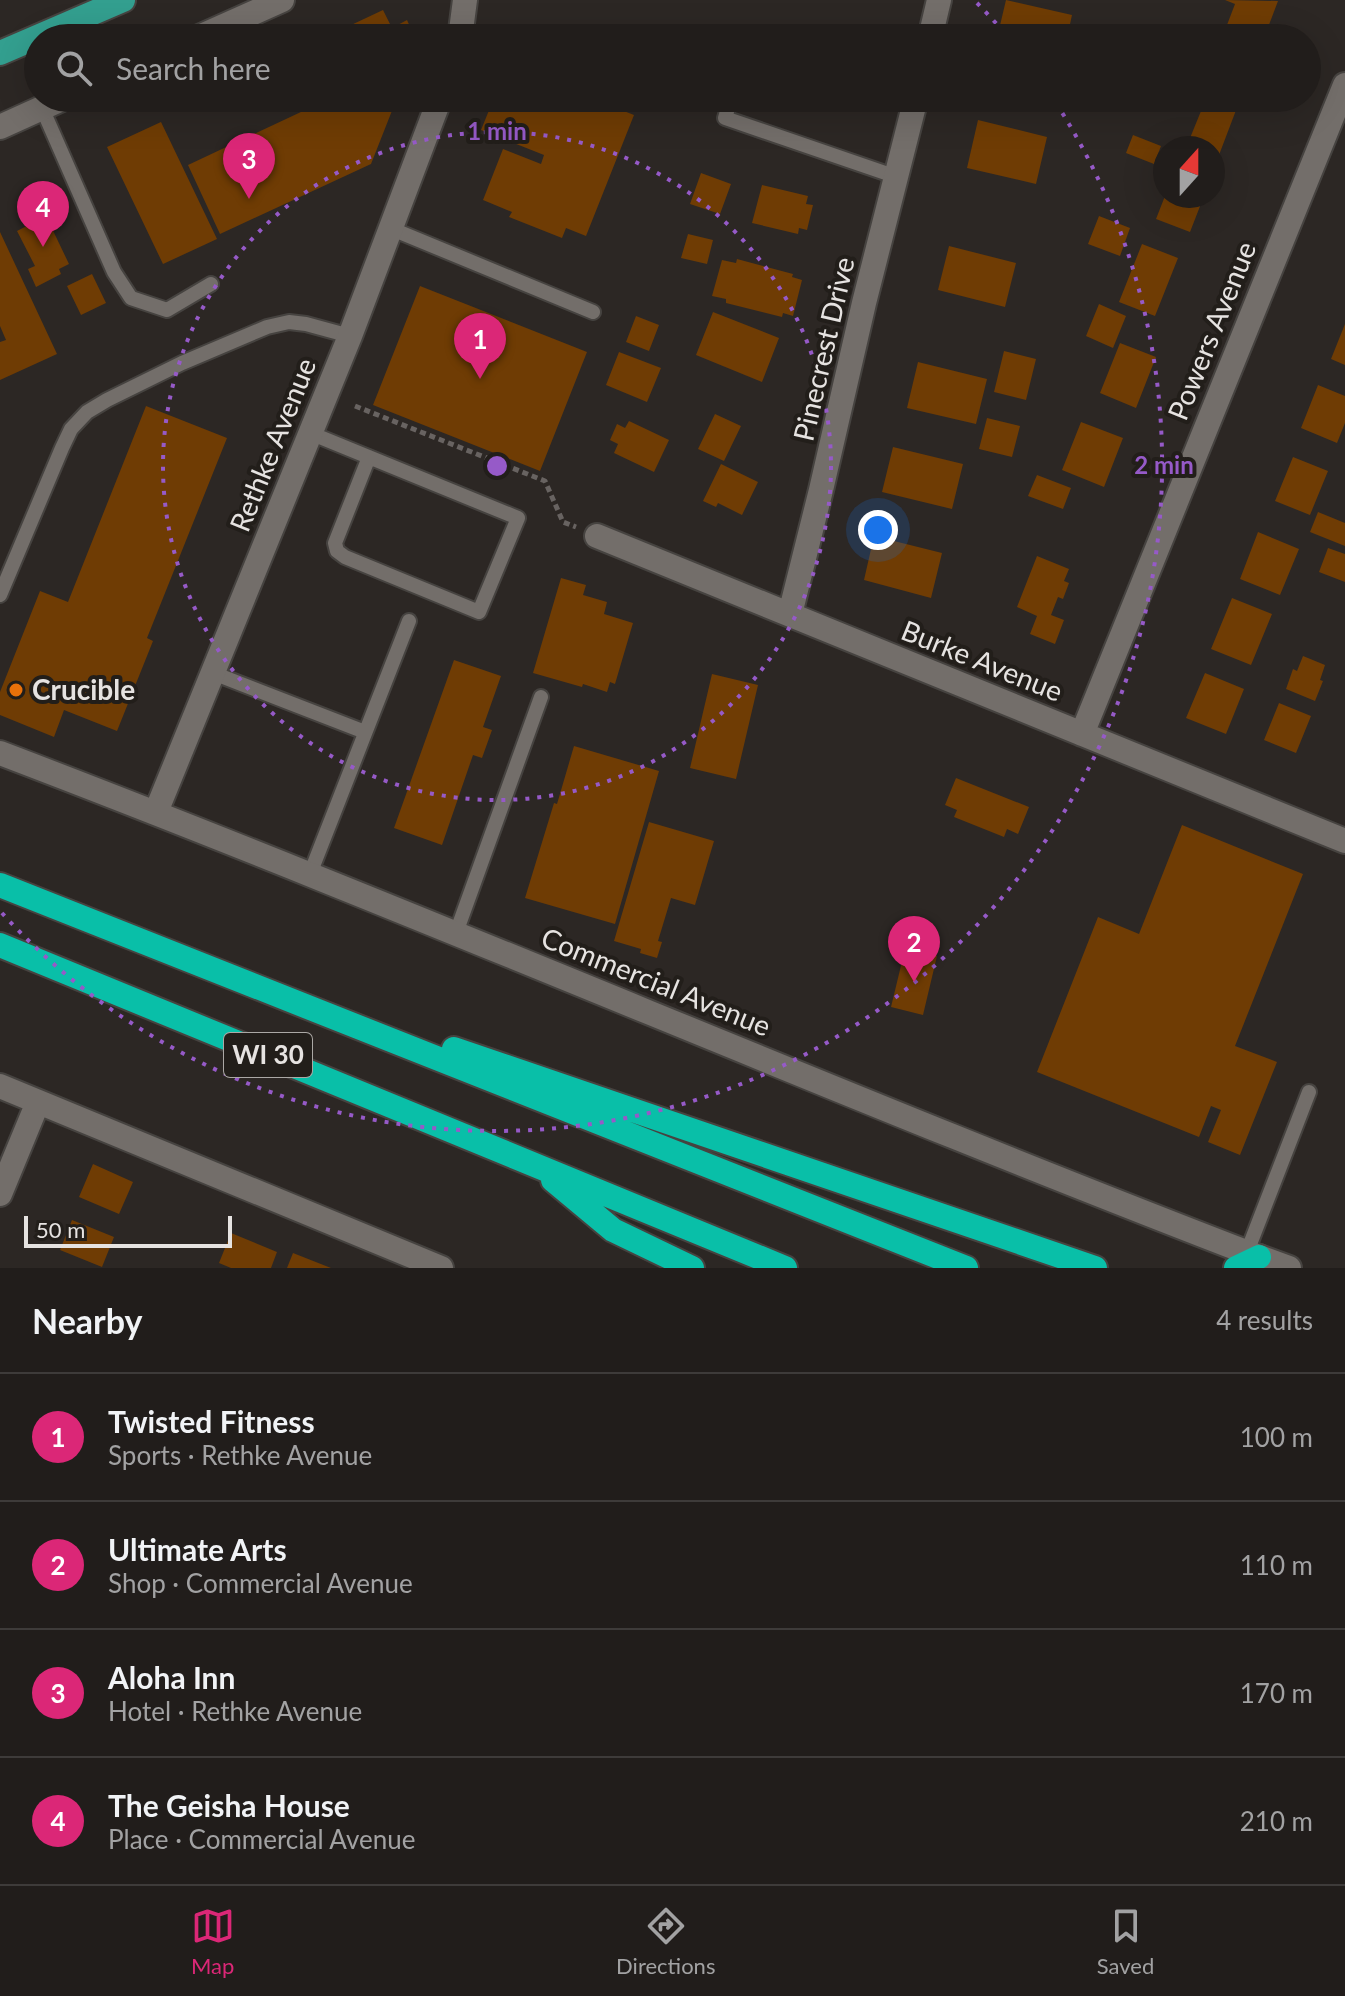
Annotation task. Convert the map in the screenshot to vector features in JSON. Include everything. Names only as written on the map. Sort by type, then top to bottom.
[{"type":"highway","name":"WI 30","points":[[0,885],[966,1268]]},
{"type":"highway","points":[[137,941],[1095,1268]]},
{"type":"highway","name":"WI 30","points":[[0,945],[785,1268]]},
{"type":"highway","points":[[535,1166],[613,1230],[692,1268]]},
{"type":"main road","points":[[67,24],[123,0]]},
{"type":"main road","points":[[0,53],[24,43]]},
{"type":"street","points":[[228,24],[282,0]]},
{"type":"street","points":[[462,24],[465,0]]},
{"type":"street","points":[[933,24],[939,0]]},
{"type":"street","name":"Powers Avenue","points":[[1082,734],[1345,85]]},
{"type":"street","points":[[0,127],[33,112]]},
{"type":"street","name":"Rethke Avenue","points":[[156,812],[350,336],[435,112]]},
{"type":"street","name":"Pinecrest Drive","points":[[790,614],[913,112]]},
{"type":"street","name":"Burke Avenue","points":[[597,536],[1345,841]]},
{"type":"street","name":"Commercial Avenue","points":[[0,753],[456,933],[1247,1259],[1289,1268]]},
{"type":"street","points":[[0,1086],[430,1266]]},
{"type":"street","points":[[0,1194],[38,1102]]},
{"type":"lane","points":[[56,112],[114,272],[131,298],[167,310],[211,284]]},
{"type":"lane","points":[[727,112],[725,118],[897,177]]},
{"type":"lane","points":[[392,229],[593,312]]},
{"type":"lane","points":[[0,595],[71,429],[87,412],[182,363],[267,327],[289,322],[350,336]]},
{"type":"lane","points":[[310,433],[369,457],[518,518],[479,612],[337,551],[335,543],[369,457]]},
{"type":"lane","points":[[310,874],[409,621]]},
{"type":"lane","points":[[213,673],[365,732]]},
{"type":"lane","points":[[456,933],[541,697]]},
{"type":"lane","points":[[1247,1259],[1309,1092]]},
{"type":"path","points":[[355,406],[545,481],[563,522],[597,536]]},
{"type":"building","points":[[1006,0],[1072,15],[1070,24],[1000,24]]},
{"type":"building","points":[[1225,0],[1278,1],[1269,24],[1227,24],[1235,4]]},
{"type":"building","points":[[383,10],[390,24],[353,24]]},
{"type":"building","points":[[301,112],[391,112],[371,164],[220,234],[188,165]]},
{"type":"building","points":[[488,112],[626,112],[634,115],[586,236],[566,228],[562,238],[509,217],[512,212],[483,200],[503,149],[541,164],[544,155],[481,130]]},
{"type":"building","points":[[1201,112],[1235,112],[1225,139],[1225,136],[1191,136]]},
{"type":"building","points":[[978,120],[1047,137],[1036,184],[967,168]]},
{"type":"building","points":[[161,122],[217,239],[163,264],[107,147]]},
{"type":"building","points":[[1133,135],[1153,143],[1153,164],[1126,153]]},
{"type":"building","points":[[701,173],[731,184],[720,214],[690,204]]},
{"type":"building","points":[[762,185],[808,196],[806,204],[813,205],[807,230],[799,228],[798,234],[752,223]]},
{"type":"building","points":[[1160,208],[1199,208],[1190,232],[1156,219]]},
{"type":"building","points":[[46,216],[69,264],[59,269],[61,274],[36,287],[28,269],[35,266],[17,231]]},
{"type":"building","points":[[1099,216],[1130,228],[1120,256],[1088,244]]},
{"type":"building","points":[[0,232],[57,354],[0,380],[0,342],[6,340],[0,326]]},
{"type":"building","points":[[688,234],[713,240],[707,264],[681,258]]},
{"type":"building","points":[[1142,244],[1178,258],[1155,316],[1119,302]]},
{"type":"building","points":[[949,246],[1016,263],[1005,307],[938,290]]},
{"type":"building","points":[[737,259],[793,274],[792,277],[802,280],[793,316],[783,313],[782,317],[726,303],[726,299],[712,296],[722,260],[736,263]]},
{"type":"building","points":[[92,274],[106,303],[81,315],[67,286]]},
{"type":"building","points":[[420,286],[587,352],[540,471],[373,405]]},
{"type":"building","points":[[1099,304],[1126,316],[1113,348],[1086,336]]},
{"type":"building","points":[[713,312],[779,338],[762,382],[696,355]]},
{"type":"building","points":[[636,316],[659,325],[649,351],[626,342]]},
{"type":"building","points":[[1345,324],[1345,365],[1331,359]]},
{"type":"building","points":[[1120,343],[1156,357],[1136,408],[1100,393]]},
{"type":"building","points":[[1004,351],[1036,359],[1026,400],[994,392]]},
{"type":"building","points":[[619,352],[661,368],[647,402],[606,385]]},
{"type":"building","points":[[918,362],[987,379],[976,424],[907,408]]},
{"type":"building","points":[[1318,385],[1345,396],[1345,423],[1337,443],[1301,428]]},
{"type":"building","points":[[146,406],[227,438],[147,638],[153,641],[117,731],[64,710],[54,737],[0,715],[0,692],[40,591],[68,602]]},
{"type":"building","points":[[715,414],[741,426],[724,461],[698,449]]},
{"type":"building","points":[[987,418],[1020,426],[1012,457],[979,449]]},
{"type":"building","points":[[629,421],[669,440],[654,472],[614,453],[618,444],[610,440],[617,424],[625,428]]},
{"type":"building","points":[[1081,422],[1123,438],[1104,487],[1062,470]]},
{"type":"building","points":[[893,447],[963,464],[952,509],[882,492]]},
{"type":"building","points":[[1293,457],[1328,471],[1310,515],[1275,501]]},
{"type":"building","points":[[721,464],[758,482],[742,515],[718,503],[716,507],[703,501]]},
{"type":"building","points":[[1037,475],[1071,488],[1063,509],[1028,496]]},
{"type":"building","points":[[1318,512],[1345,523],[1345,546],[1310,532]]},
{"type":"building","points":[[1258,532],[1299,549],[1280,595],[1240,579]]},
{"type":"building","points":[[874,536],[942,553],[931,598],[864,580]]},
{"type":"building","points":[[1328,548],[1345,554],[1345,582],[1319,572]]},
{"type":"building","points":[[1037,556],[1069,569],[1064,581],[1069,583],[1063,599],[1058,597],[1051,615],[1064,620],[1055,644],[1030,634],[1037,616],[1017,607]]},
{"type":"building","points":[[561,578],[586,585],[583,595],[607,602],[604,614],[633,623],[615,684],[610,682],[607,692],[533,673]]},
{"type":"building","points":[[1232,598],[1272,614],[1251,665],[1211,649]]},
{"type":"building","points":[[1303,656],[1325,665],[1315,701],[1286,689],[1293,669],[1297,671]]},
{"type":"building","points":[[454,660],[501,676],[483,727],[492,730],[482,758],[473,755],[442,845],[394,828]]},
{"type":"building","points":[[1205,673],[1244,689],[1226,734],[1186,718]]},
{"type":"building","points":[[712,674],[758,685],[736,779],[690,768]]},
{"type":"building","points":[[1279,703],[1311,716],[1296,753],[1264,740]]},
{"type":"building","points":[[574,746],[659,771],[615,924],[525,898]]},
{"type":"building","points":[[956,778],[1029,807],[1018,834],[1007,829],[1004,837],[954,817],[957,810],[945,805]]},
{"type":"building","points":[[649,822],[714,841],[695,905],[671,898],[658,941],[662,942],[657,958],[640,953],[641,949],[614,941]]},
{"type":"building","points":[[1182,825],[1303,874],[1235,1046],[1277,1062],[1240,1155],[1208,1142],[1221,1110],[1211,1106],[1199,1137],[1037,1072],[1098,917],[1139,934]]},
{"type":"building","points":[[905,949],[937,956],[923,1015],[891,1007]]},
{"type":"building","points":[[93,1164],[133,1182],[119,1214],[79,1197]]},
{"type":"building","points":[[72,1220],[114,1237],[102,1267],[60,1250]]},
{"type":"building","points":[[231,1233],[277,1252],[271,1268],[231,1268],[219,1263]]},
{"type":"building","points":[[293,1253],[331,1268],[287,1268]]},
{"type":"place","name":"Aloha Inn","points":[[249,199]]},
{"type":"place","name":"The Geisha House","points":[[43,247]]},
{"type":"place","name":"Twisted Fitness","points":[[480,379]]},
{"type":"place","name":"Crucible","points":[[16,690]]},
{"type":"place","name":"Ultimate Arts","points":[[914,982]]}]
